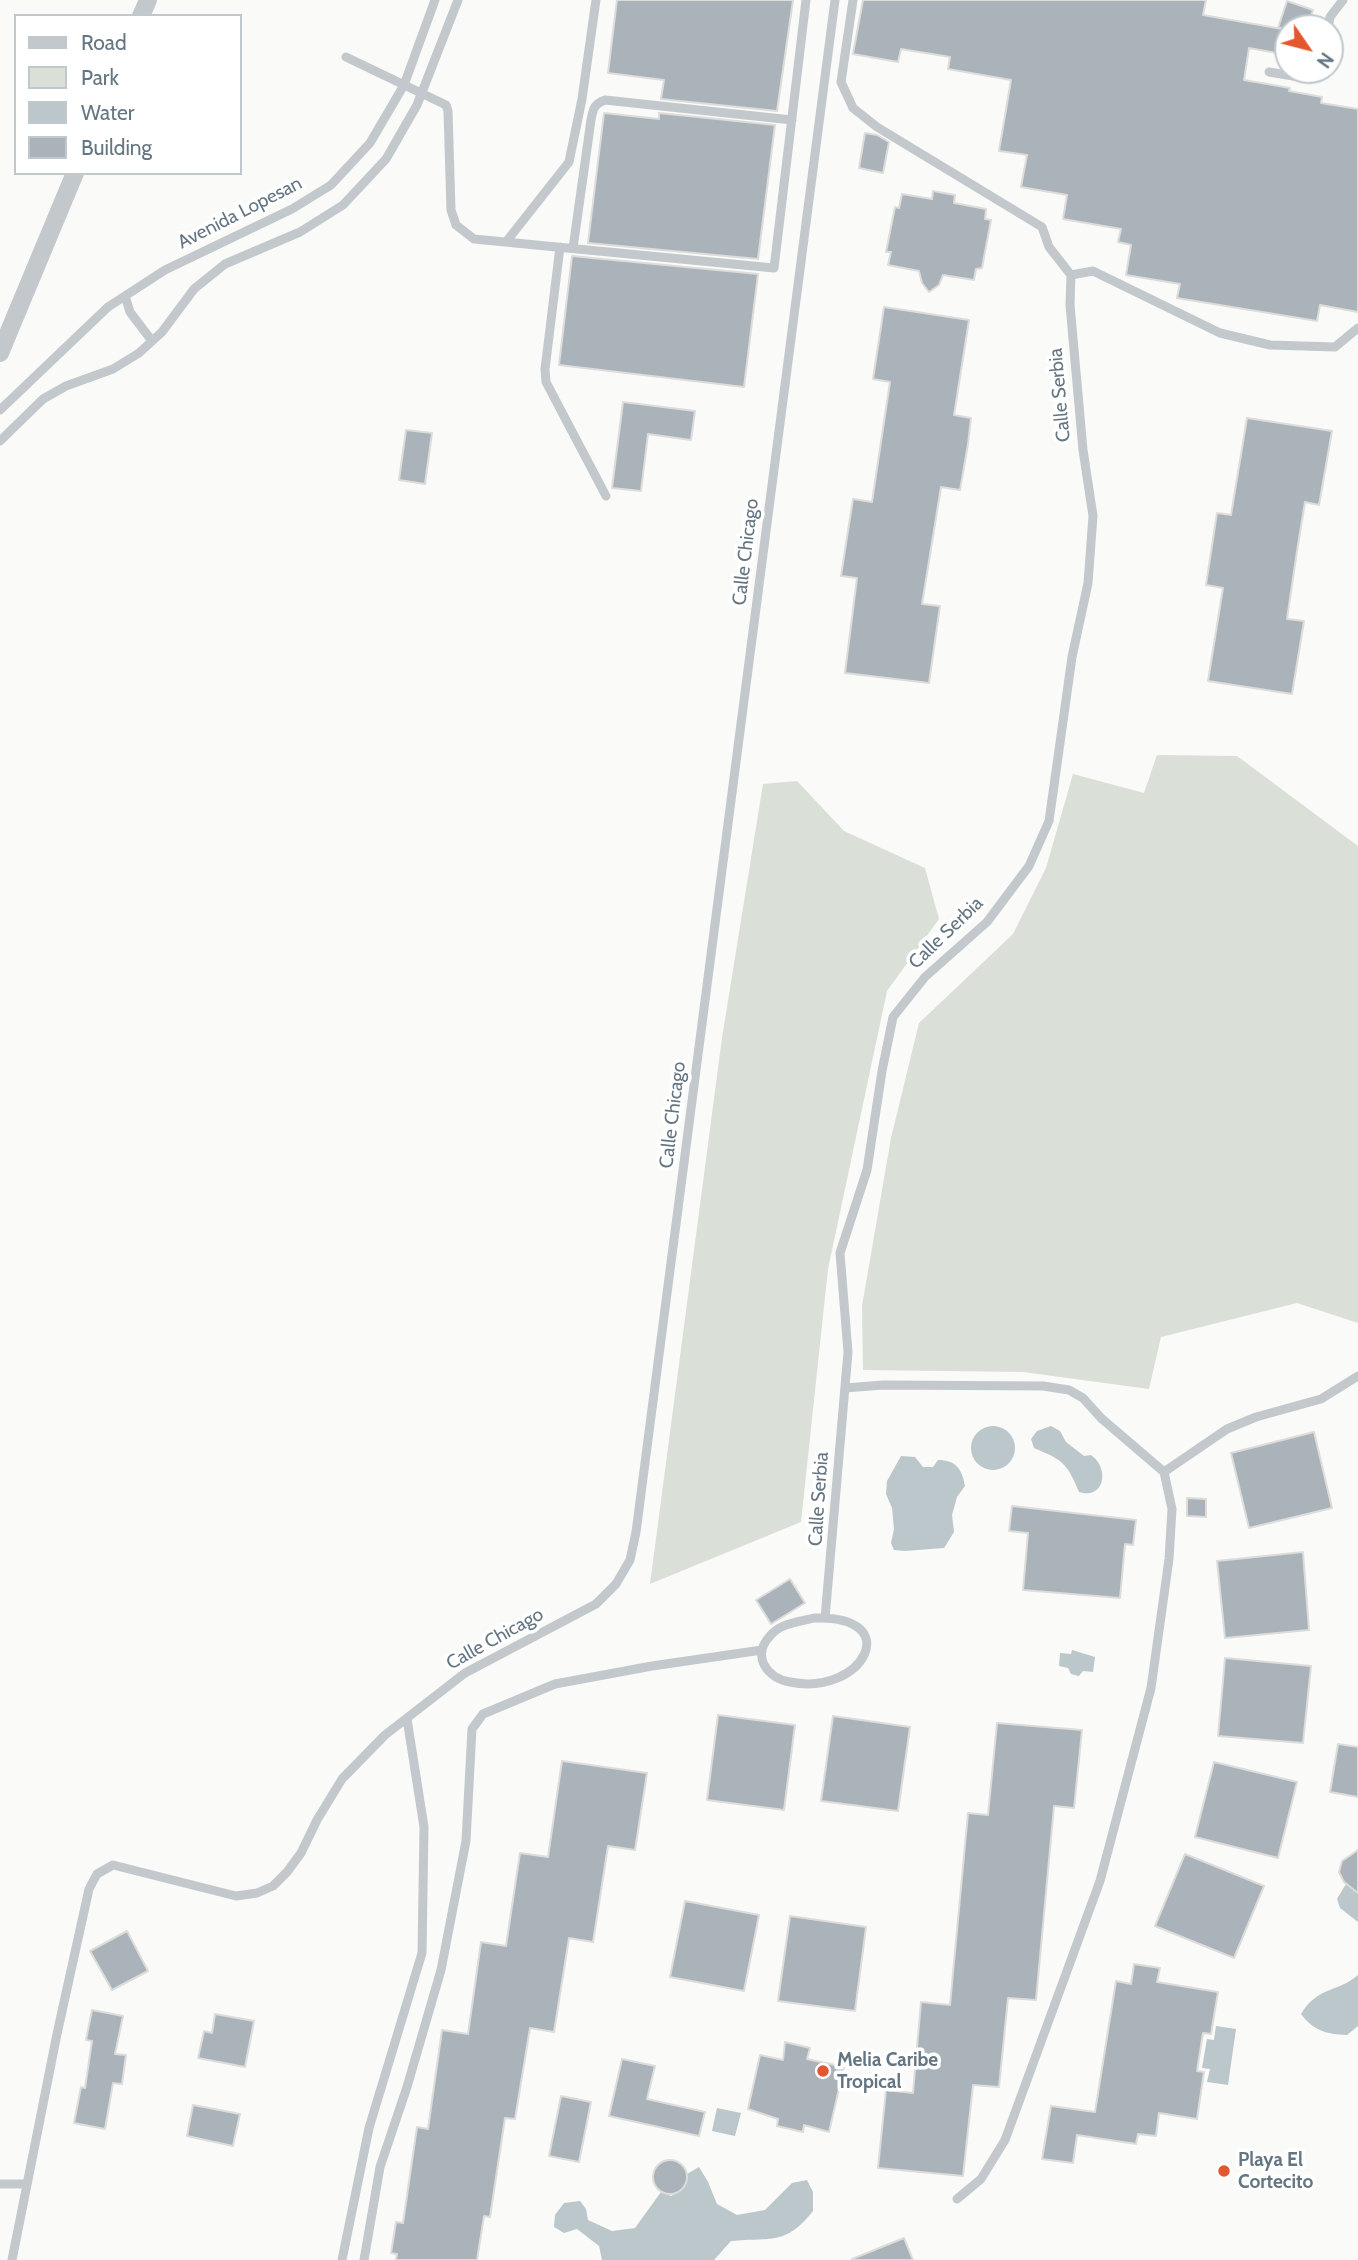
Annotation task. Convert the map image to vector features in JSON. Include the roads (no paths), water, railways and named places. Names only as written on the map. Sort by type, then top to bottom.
[{"type":"street","points":[[0,353],[74,175]]},
{"type":"lane","name":"Avenida Lopesan","points":[[0,410],[108,307],[165,270],[292,209],[331,185],[370,143],[404,85],[435,0]]},
{"type":"lane","name":"Avenida Lopesan","points":[[0,441],[43,399],[66,386],[113,369],[139,353],[162,332],[194,289],[225,264],[300,232],[342,205],[386,159],[422,93],[458,0]]},
{"type":"lane","points":[[506,242],[569,162],[582,99],[596,0]]},
{"type":"lane","points":[[346,57],[439,100],[449,111],[451,210],[456,225],[474,239],[774,268],[806,0]]},
{"type":"lane","name":"Calle Chicago","points":[[27,2184],[89,1889],[97,1874],[113,1865],[236,1896],[257,1893],[273,1886],[301,1853],[342,1779],[385,1735],[465,1673],[596,1604],[616,1584],[630,1560],[636,1532],[835,0]]},
{"type":"lane","points":[[853,0],[841,82],[853,108],[877,127],[1042,227],[1049,247],[1071,275],[1093,271],[1220,333],[1270,345],[1335,347],[1358,327]]},
{"type":"lane","points":[[1332,14],[1343,0]]},
{"type":"lane","points":[[1269,72],[1274,73]]},
{"type":"lane","points":[[573,248],[593,107],[597,103],[605,100],[792,120]]},
{"type":"lane","points":[[560,247],[545,369],[546,382],[606,496]]},
{"type":"lane","name":"Calle Serbia","points":[[825,1618],[848,1352],[840,1253],[867,1170],[893,1017],[925,977],[986,922],[1029,866],[1049,821],[1072,657],[1088,583],[1093,516],[1083,450],[1070,305],[1071,275]]},
{"type":"lane","points":[[125,296],[130,312],[152,341]]},
{"type":"lane","points":[[1164,1472],[1227,1429],[1255,1417],[1321,1399],[1358,1376]]},
{"type":"lane","points":[[845,1388],[883,1385],[1043,1386],[1069,1390],[1083,1398],[1101,1418],[1164,1472],[1172,1509],[1169,1559],[1151,1688],[1100,1881],[1005,2140],[981,2179],[957,2199]]},
{"type":"lane","points":[[825,1618],[855,1624],[863,1632],[867,1644],[864,1659],[848,1674],[829,1682],[811,1684],[779,1679],[768,1673],[762,1662],[762,1650],[770,1635],[786,1625],[825,1618]]},
{"type":"lane","points":[[364,2260],[380,2167],[407,2087],[441,1970],[466,1841],[472,1729],[483,1714],[555,1684],[762,1650]]},
{"type":"lane","points":[[342,2260],[369,2128],[422,1953],[424,1828],[407,1720]]},
{"type":"lane","points":[[0,2184],[27,2184],[12,2260]]},
{"type":"water","points":[[993,1426],[1002,1427],[1009,1432],[1014,1439],[1014,1457],[1009,1464],[1002,1469],[993,1470],[984,1469],[977,1464],[972,1457],[971,1448],[972,1439],[977,1432],[984,1427]]},
{"type":"water","points":[[1051,1426],[1060,1431],[1066,1442],[1084,1456],[1091,1455],[1097,1460],[1101,1467],[1102,1481],[1095,1491],[1079,1492],[1063,1464],[1034,1448],[1031,1439],[1037,1431]]},
{"type":"water","points":[[901,1456],[915,1457],[923,1467],[933,1467],[938,1460],[949,1462],[957,1467],[962,1475],[965,1486],[957,1497],[952,1515],[954,1532],[944,1548],[894,1550],[891,1543],[894,1529],[892,1508],[886,1494],[887,1481]]},
{"type":"water","points":[[1072,1650],[1095,1657],[1093,1672],[1083,1671],[1079,1676],[1071,1674],[1068,1668],[1059,1666],[1060,1653],[1071,1654]]},
{"type":"water","points":[[1346,1884],[1358,1893],[1358,1922],[1340,1908],[1337,1899]]},
{"type":"water","points":[[1358,1975],[1358,2026],[1347,2035],[1321,2030],[1301,2014],[1307,2005],[1321,1994]]},
{"type":"water","points":[[1216,2026],[1236,2029],[1228,2085],[1207,2082],[1210,2069],[1202,2068],[1207,2039],[1214,2040]]},
{"type":"water","points":[[717,2108],[741,2113],[735,2136],[712,2131]]},
{"type":"water","points":[[699,2167],[717,2204],[737,2215],[765,2210],[792,2183],[807,2180],[813,2192],[813,2211],[786,2235],[731,2241],[714,2260],[602,2260],[599,2246],[577,2229],[564,2233],[554,2227],[555,2215],[564,2203],[580,2201],[586,2209],[588,2220],[612,2231],[635,2228],[661,2192],[671,2196],[682,2187],[687,2174]]},
{"type":"place","name":"Melia Caribe Tropical","points":[[823,2071]]},
{"type":"place","name":"Playa El Cortecito","points":[[1224,2171]]}]
